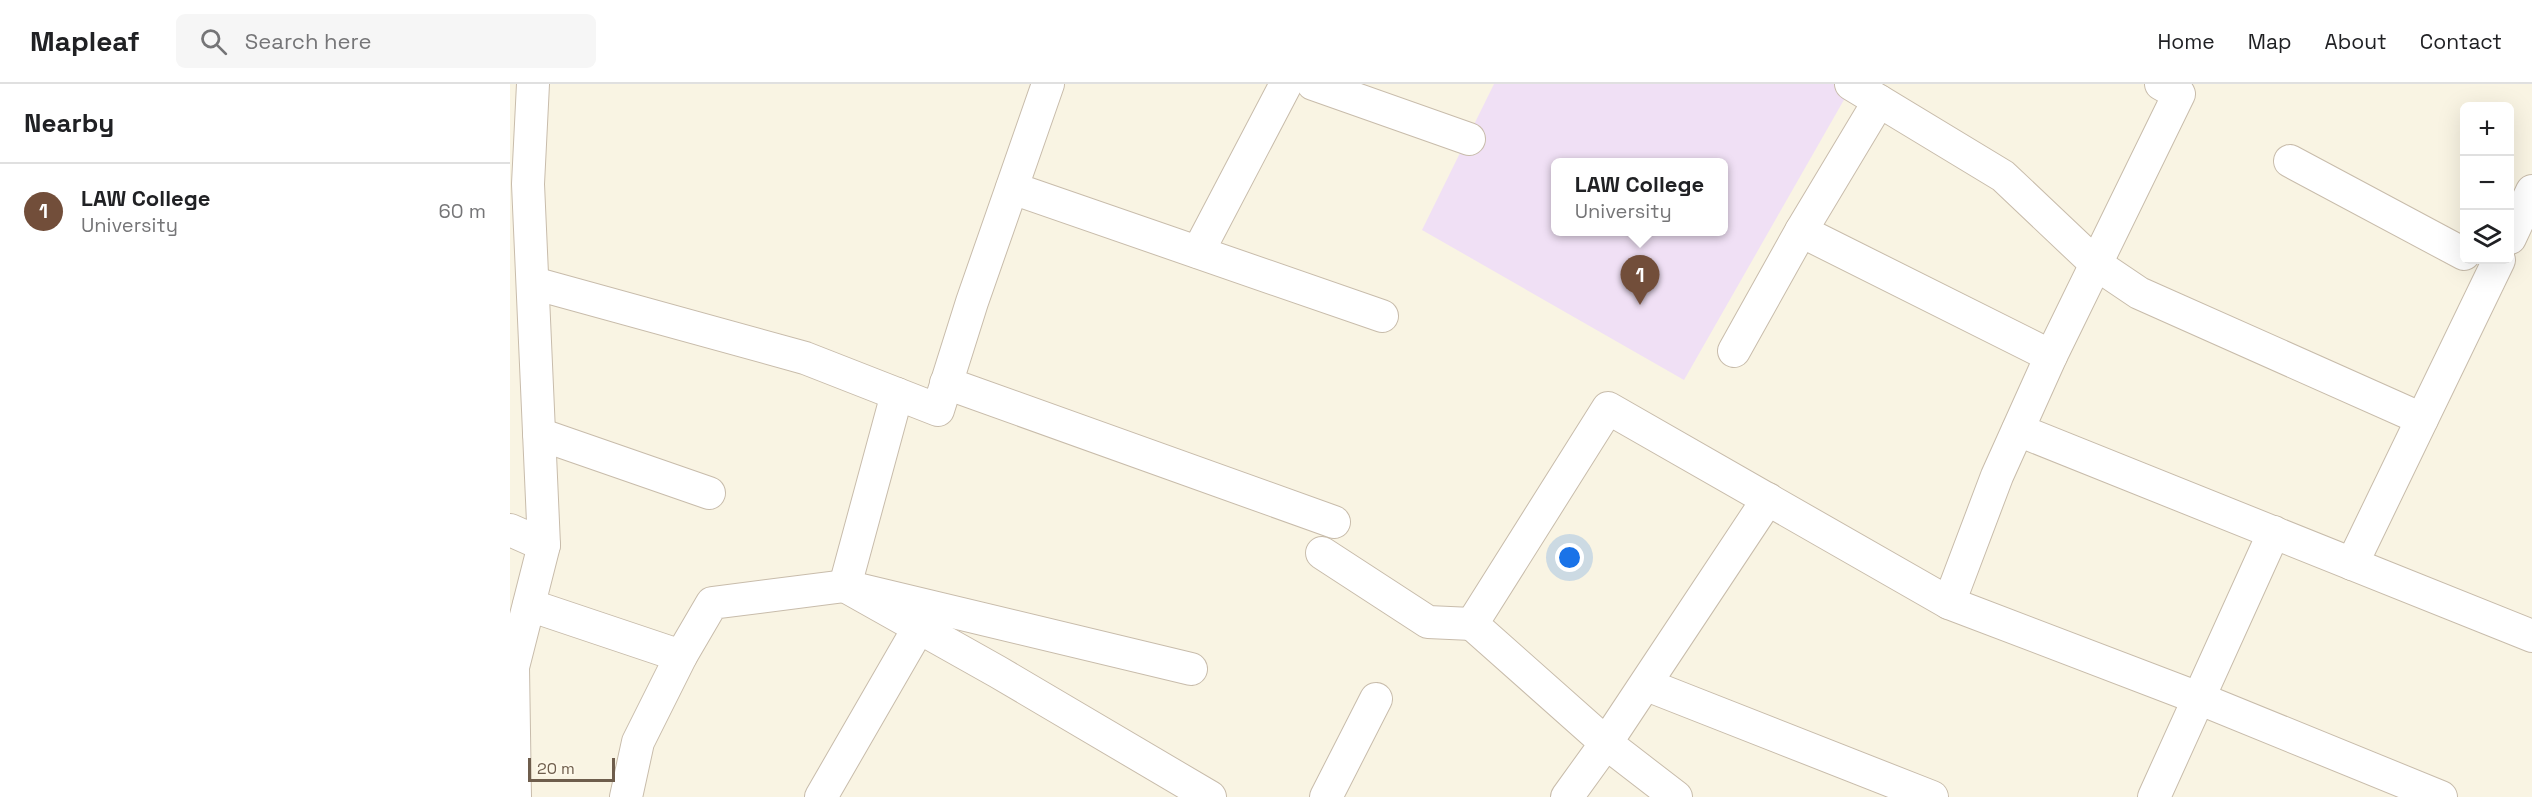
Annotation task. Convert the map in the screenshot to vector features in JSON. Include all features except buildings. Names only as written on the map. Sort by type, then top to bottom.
[{"type":"street","points":[[515,797],[513,667],[544,545],[539,434],[522,333],[532,283],[528,184],[520,125],[533,84]]},
{"type":"street","points":[[532,283],[804,358],[938,410],[1048,84]]},
{"type":"street","points":[[1198,252],[1286,84]]},
{"type":"street","points":[[1313,84],[1468,139]]},
{"type":"street","points":[[1851,84],[2003,176],[2096,264],[2139,293],[2422,418]]},
{"type":"street","points":[[1950,603],[1997,476],[2050,356],[2096,264],[2175,87]]},
{"type":"street","points":[[1734,351],[1801,231],[1879,100]]},
{"type":"street","points":[[2290,161],[2460,253]]},
{"type":"street","points":[[1012,188],[1382,316]]},
{"type":"street","points":[[2514,229],[2532,191]]},
{"type":"street","points":[[1801,231],[2050,356]]},
{"type":"street","points":[[2352,564],[2422,418],[2489,264]]},
{"type":"street","points":[[946,383],[1334,522]]},
{"type":"street","points":[[845,586],[897,394]]},
{"type":"street","points":[[1472,624],[1608,408],[1950,603],[2198,698],[2441,797]]},
{"type":"street","points":[[2018,430],[2532,636]]},
{"type":"street","points":[[539,434],[709,492]]},
{"type":"street","points":[[1567,797],[1647,685],[1768,499]]},
{"type":"street","points":[[510,530],[544,545]]},
{"type":"street","points":[[2154,797],[2274,532]]},
{"type":"street","points":[[1322,553],[1428,622],[1472,624],[1606,743],[1676,797]]},
{"type":"street","points":[[845,586],[1009,678],[1210,797]]},
{"type":"street","points":[[626,797],[638,742],[681,656],[712,603],[845,586],[1191,669]]},
{"type":"street","points":[[529,605],[681,656]]},
{"type":"street","points":[[821,797],[918,629]]},
{"type":"street","points":[[1647,685],[1932,797]]},
{"type":"street","points":[[1326,797],[1376,699]]},
{"type":"shaded area","points":[[1494,84],[1853,84],[1684,380],[1422,230]]},
{"type":"place","name":"LAW College","points":[[1640,305]]}]
